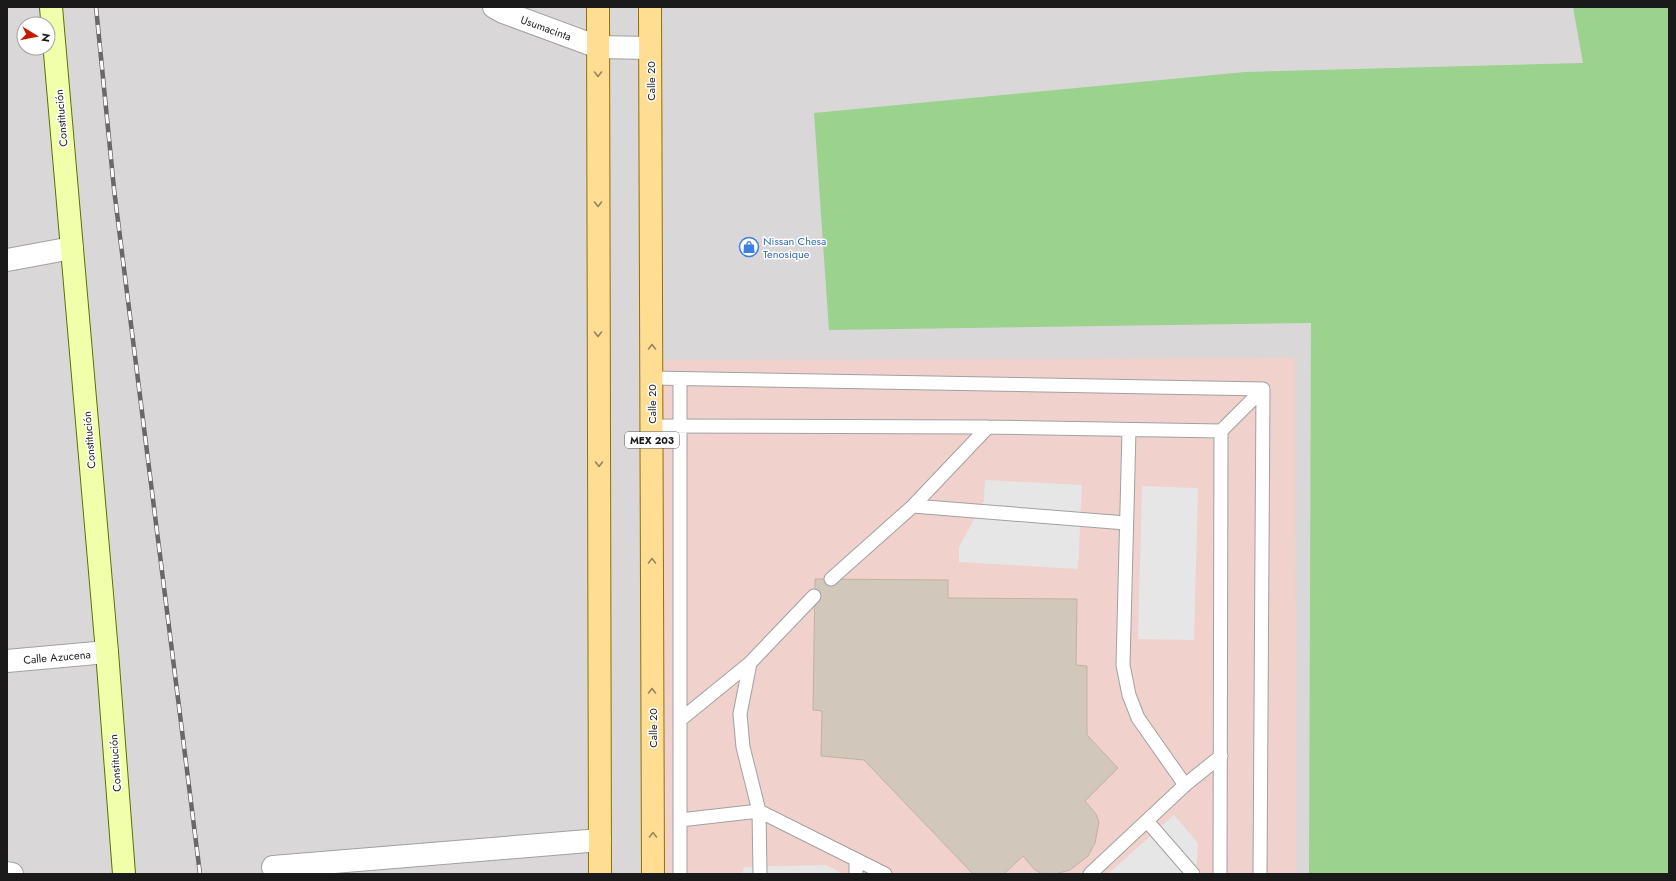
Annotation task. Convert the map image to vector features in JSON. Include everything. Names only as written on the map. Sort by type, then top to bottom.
[{"type":"main road","name":"Constitución","points":[[51,7],[107,652],[124,874]]},
{"type":"main road","points":[[598,7],[600,874]]},
{"type":"main road","name":"Calle 20","points":[[650,7],[653,874]]},
{"type":"street","name":"Usumacinta","points":[[494,7],[503,12],[598,47],[650,48]]},
{"type":"street","points":[[7,260],[72,248]]},
{"type":"street","name":"Calle Azucena","points":[[7,661],[107,652]]},
{"type":"street","points":[[273,867],[600,840]]},
{"type":"street","points":[[7,873],[12,874]]},
{"type":"lane","points":[[652,378],[1263,389]]},
{"type":"lane","points":[[680,379],[680,874]]},
{"type":"lane","points":[[1220,874],[1221,431],[1263,389]]},
{"type":"lane","points":[[1260,874],[1263,389]]},
{"type":"lane","points":[[652,426],[988,427],[1221,431]]},
{"type":"lane","points":[[831,579],[913,506],[988,427]]},
{"type":"lane","points":[[1129,430],[1123,665],[1129,695],[1138,718],[1185,785]]},
{"type":"lane","points":[[913,506],[1126,523]]},
{"type":"lane","points":[[680,720],[750,663],[814,596]]},
{"type":"lane","points":[[750,663],[740,714],[742,747],[759,811],[760,874]]},
{"type":"lane","points":[[1090,874],[1185,785],[1221,756]]},
{"type":"lane","points":[[680,820],[759,811],[885,874]]},
{"type":"lane","points":[[1147,821],[1193,874]]},
{"type":"lane","points":[[856,860],[856,874]]},
{"type":"shaded area","points":[[7,7],[1669,7],[1669,874],[7,874]]},
{"type":"shaded area","points":[[1295,358],[1296,874],[657,874],[658,360]]},
{"type":"shaded area","points":[[985,480],[1082,485],[1078,569],[959,562],[959,547],[984,501]]},
{"type":"shaded area","points":[[1142,486],[1198,488],[1194,640],[1138,639]]},
{"type":"shaded area","points":[[1174,815],[1198,843],[1196,874],[1108,874]]},
{"type":"shaded area","points":[[826,865],[843,874],[742,874],[744,867]]},
{"type":"green space","points":[[1573,7],[1669,7],[1669,874],[1309,874],[1311,323],[829,330],[814,113],[1245,72],[1583,63]]},
{"type":"building","points":[[815,579],[948,580],[948,598],[1077,599],[1076,665],[1087,666],[1087,735],[1118,768],[1085,801],[1096,814],[1099,822],[1095,843],[1088,856],[1070,870],[1055,874],[1042,874],[1034,869],[1023,856],[1004,874],[973,874],[864,760],[821,756],[822,711],[813,710]]},
{"type":"railway","points":[[96,7],[114,189],[200,874]]},
{"type":"place","name":"Nissan Chesa Tenosique","points":[[749,247]]}]
